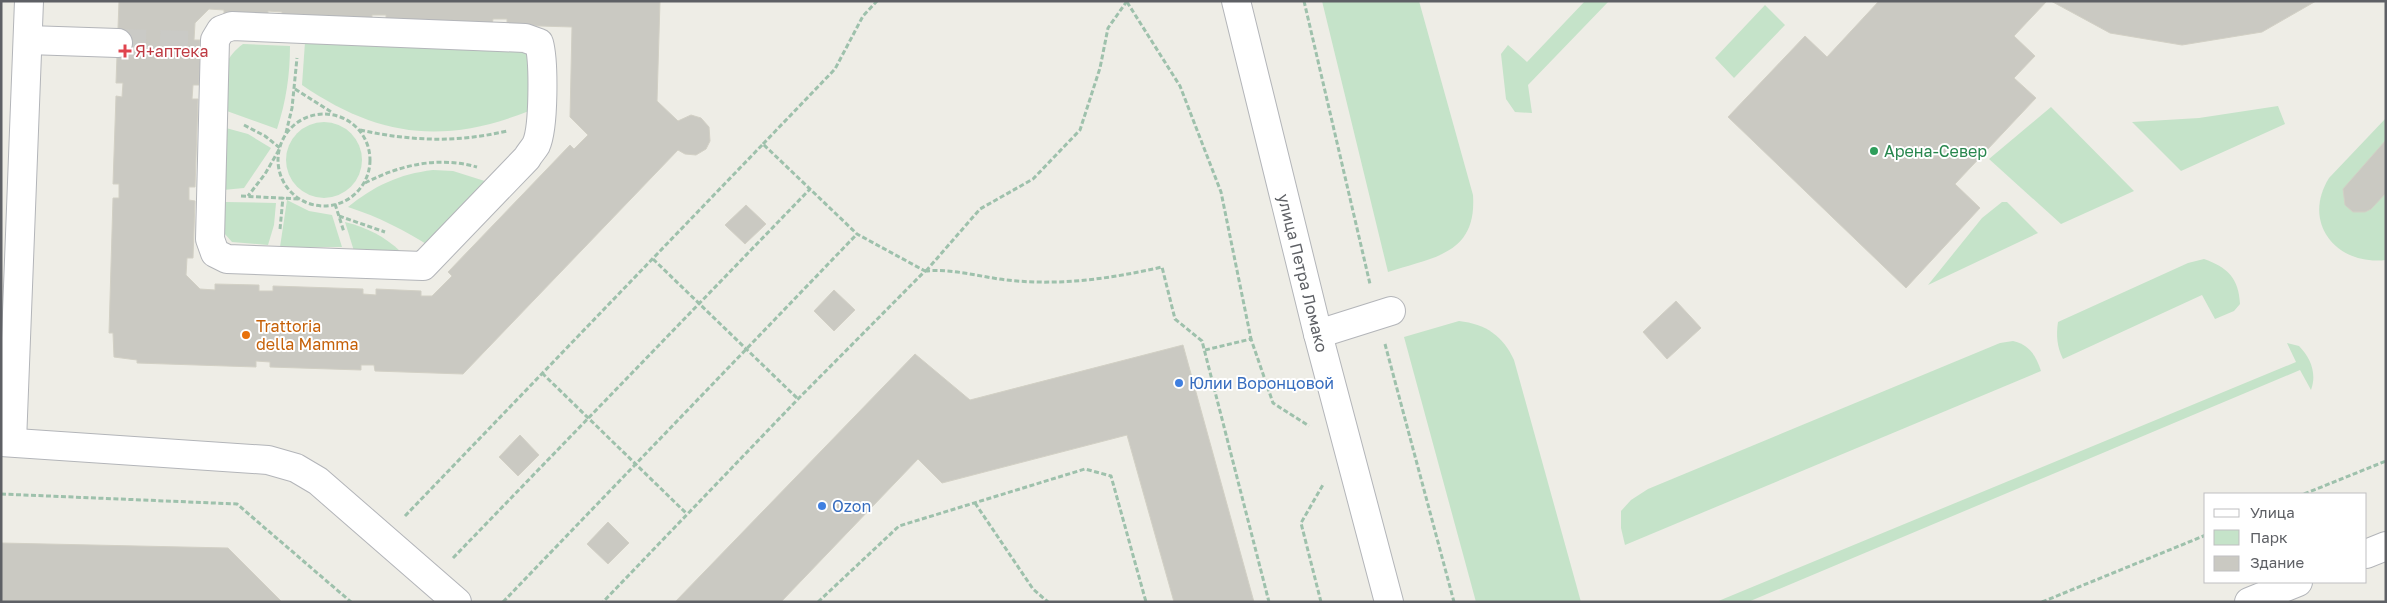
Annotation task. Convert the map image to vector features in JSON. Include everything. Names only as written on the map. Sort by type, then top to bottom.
[{"type":"street","points":[[29,1],[7,442],[268,460],[296,468],[318,481],[457,602]]},
{"type":"street","name":"улица Петра Ломако","points":[[1236,1],[1318,334],[1389,602]]},
{"type":"street","points":[[232,26],[296,28],[525,38],[539,43],[542,56],[540,120],[536,144],[508,178],[423,266],[227,259],[215,253],[210,240],[213,116],[207,46],[215,40],[221,30],[232,26]]},
{"type":"street","points":[[28,40],[118,43]]},
{"type":"street","points":[[1318,334],[1391,311]]},
{"type":"street","points":[[2367,554],[2386,546]]},
{"type":"street","points":[[2250,602],[2296,583]]},
{"type":"path","points":[[383,537],[835,69],[863,16],[878,1]]},
{"type":"path","points":[[602,602],[925,271],[980,209],[1033,179],[1080,130],[1100,68],[1108,28],[1127,2],[1180,86],[1221,192],[1251,339],[1273,403],[1308,425],[1311,434]]},
{"type":"path","points":[[248,196],[265,174],[280,148],[285,134],[295,89],[296,28]]},
{"type":"path","points":[[211,199],[248,196],[300,199],[321,205],[342,202],[355,194],[364,183],[369,169],[370,155],[367,141],[359,130],[348,121],[295,89]]},
{"type":"path","points":[[285,134],[296,123],[308,116],[322,113],[336,115]]},
{"type":"path","points":[[213,116],[249,127],[265,136],[280,148]]},
{"type":"path","points":[[359,130],[393,137],[456,140],[494,134],[540,120]]},
{"type":"path","points":[[763,144],[857,234],[925,271],[944,269],[994,279],[1052,282],[1092,280],[1162,267],[1175,319],[1202,341],[1269,602]]},
{"type":"path","points":[[280,148],[278,162],[281,177],[289,189],[300,199]]},
{"type":"path","points":[[364,183],[391,170],[428,162],[469,164],[508,178]]},
{"type":"path","points":[[432,580],[810,189]]},
{"type":"path","points":[[502,602],[857,234]]},
{"type":"path","points":[[652,259],[798,399]]},
{"type":"path","points":[[1204,350],[1251,339]]},
{"type":"path","points":[[542,374],[687,514]]},
{"type":"path","points":[[2306,493],[2386,461]]},
{"type":"path","points":[[818,602],[899,526],[1086,469],[1111,476],[1146,602]]},
{"type":"path","points":[[1321,602],[1301,523],[1324,482]]},
{"type":"path","points":[[1,494],[237,504],[351,602]]},
{"type":"path","points":[[975,503],[1033,589],[1048,602]]},
{"type":"path","points":[[2042,602],[2204,535]]},
{"type":"path","points":[[1142,602],[1145,596]]},
{"type":"green space","points":[[1322,1],[1419,1],[1473,195],[1472,215],[1468,230],[1460,242],[1436,257],[1388,272]]},
{"type":"green space","points":[[1585,1],[1609,1],[1528,85],[1532,113],[1515,112],[1506,99],[1501,54],[1508,45],[1527,62]]},
{"type":"green space","points":[[1765,5],[1785,25],[1734,78],[1715,58]]},
{"type":"green space","points":[[305,42],[530,51],[529,111],[498,122],[468,129],[412,130],[385,125],[357,116],[302,85]]},
{"type":"green space","points":[[243,44],[290,46],[287,88],[277,129],[224,110],[223,82],[226,66],[229,58]]},
{"type":"green space","points":[[2278,106],[2285,124],[2181,171],[2132,122],[2199,118]]},
{"type":"green space","points":[[2051,107],[2134,191],[2061,224],[1989,159]]},
{"type":"green space","points":[[2386,118],[2386,260],[2368,260],[2352,256],[2339,249],[2329,238],[2322,225],[2319,211],[2321,195],[2329,178]]},
{"type":"green space","points":[[317,122],[331,122],[345,128],[356,139],[362,153],[359,175],[351,187],[331,198],[317,198],[303,192],[292,181],[286,167],[286,153],[292,139],[303,128]]},
{"type":"green space","points":[[226,128],[248,134],[271,148],[244,188],[223,190]]},
{"type":"green space","points":[[433,170],[453,171],[491,183],[431,247],[391,224],[348,207],[367,193],[388,182]]},
{"type":"green space","points":[[287,200],[309,211],[332,215],[342,247],[280,247]]},
{"type":"green space","points":[[225,202],[276,203],[274,225],[268,245],[232,242],[224,233]]},
{"type":"green space","points":[[2002,202],[2007,202],[2038,233],[1928,285],[1982,218]]},
{"type":"green space","points":[[345,222],[375,233],[401,252],[354,251]]},
{"type":"green space","points":[[2204,259],[2225,270],[2234,280],[2240,304],[2234,311],[2215,319],[2202,295],[2063,359],[2057,341],[2058,322],[2188,263]]},
{"type":"green space","points":[[1459,321],[1485,328],[1505,344],[1514,360],[1581,602],[1476,602],[1404,337]]},
{"type":"green space","points":[[2013,341],[2028,348],[2041,371],[1625,545],[1621,528],[1621,511],[1631,500],[1648,489],[2000,343]]},
{"type":"green space","points":[[2287,343],[2299,346],[2310,361],[2313,372],[2311,390],[2300,370],[1748,602],[1716,602],[2296,362]]},
{"type":"building","points":[[119,1],[660,1],[657,101],[678,121],[691,115],[701,118],[709,127],[710,141],[706,149],[696,155],[685,154],[678,150],[463,374],[375,371],[374,365],[361,365],[361,370],[270,367],[270,362],[256,361],[256,367],[137,363],[137,360],[114,357],[113,333],[109,333],[113,198],[119,198],[119,184],[113,184],[116,96],[122,97],[123,83],[116,83]],"holes":[[[209,9],[224,10],[224,16],[268,17],[268,11],[282,12],[282,18],[372,21],[372,15],[386,15],[386,21],[492,25],[493,19],[507,19],[507,25],[572,27],[570,117],[588,135],[574,149],[570,145],[448,272],[452,276],[432,296],[421,296],[421,291],[376,289],[376,295],[363,294],[363,289],[273,286],[273,291],[259,291],[259,285],[215,284],[215,290],[200,289],[186,275],[187,258],[193,258],[195,201],[189,200],[189,187],[195,187],[198,99],[192,99],[193,85],[199,85],[200,40],[194,40],[195,23]]]},
{"type":"building","name":"Арена-Север","points":[[1879,1],[2047,1],[2014,36],[2035,56],[2014,78],[2036,98],[1955,184],[1980,208],[1906,288],[1728,117],[1805,36],[1827,57]]},
{"type":"building","points":[[2051,1],[2316,1],[2262,32],[2182,45],[2110,33]]},
{"type":"building","points":[[2386,140],[2386,193],[2371,209],[2365,212],[2353,212],[2345,205],[2343,189]]},
{"type":"building","points":[[746,205],[766,224],[745,244],[725,225]]},
{"type":"building","points":[[834,290],[855,310],[834,331],[814,311]]},
{"type":"building","points":[[1676,301],[1701,328],[1667,359],[1643,332]]},
{"type":"building","points":[[1183,345],[1254,602],[1174,602],[1127,435],[942,483],[918,459],[781,602],[675,602],[915,354],[970,400]]},
{"type":"building","points":[[520,435],[539,455],[518,476],[499,457]]},
{"type":"building","points":[[608,522],[629,543],[608,564],[587,544]]},
{"type":"building","points":[[1,543],[228,548],[282,602],[1,602]]},
{"type":"tunnel","points":[[118,43],[200,45]]},
{"type":"place","name":"Я+аптека","points":[[125,51]]},
{"type":"place","name":"Арена-Север","points":[[1874,151]]},
{"type":"place","name":"Trattoria della Mamma","points":[[246,335]]},
{"type":"place","name":"Юлии Воронцовой","points":[[1179,383]]},
{"type":"place","name":"Ozon","points":[[822,506]]}]
